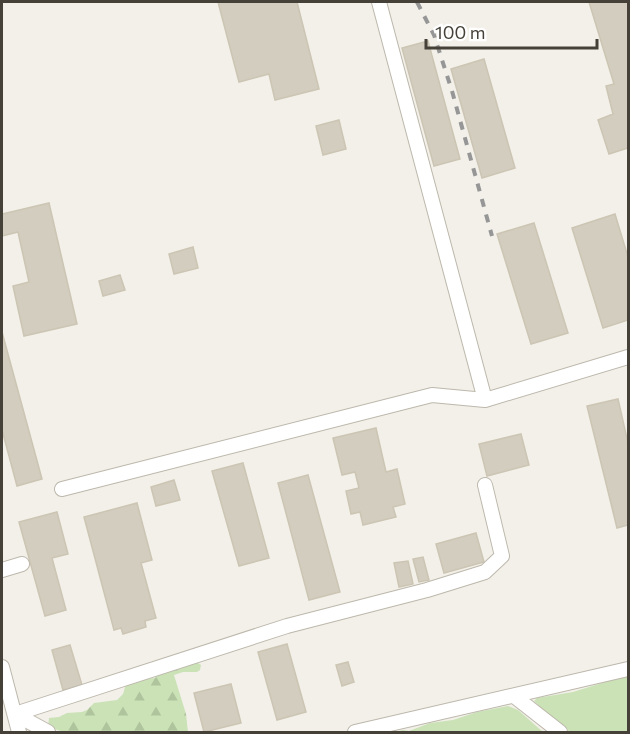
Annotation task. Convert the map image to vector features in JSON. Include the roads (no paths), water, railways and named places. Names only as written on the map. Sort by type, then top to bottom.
[{"type":"street","points":[[379,2],[484,400]]},
{"type":"street","points":[[62,489],[432,395],[484,400],[628,357]]},
{"type":"street","points":[[15,714],[286,626],[427,590],[485,572],[502,556],[485,485]]},
{"type":"street","points":[[2,570],[22,564]]},
{"type":"street","points":[[2,667],[19,732]]},
{"type":"street","points":[[355,732],[628,669]]},
{"type":"street","points":[[514,696],[560,732]]},
{"type":"street","points":[[15,714],[48,732]]},
{"type":"railway","points":[[417,2],[434,35],[452,91],[492,236]]}]
